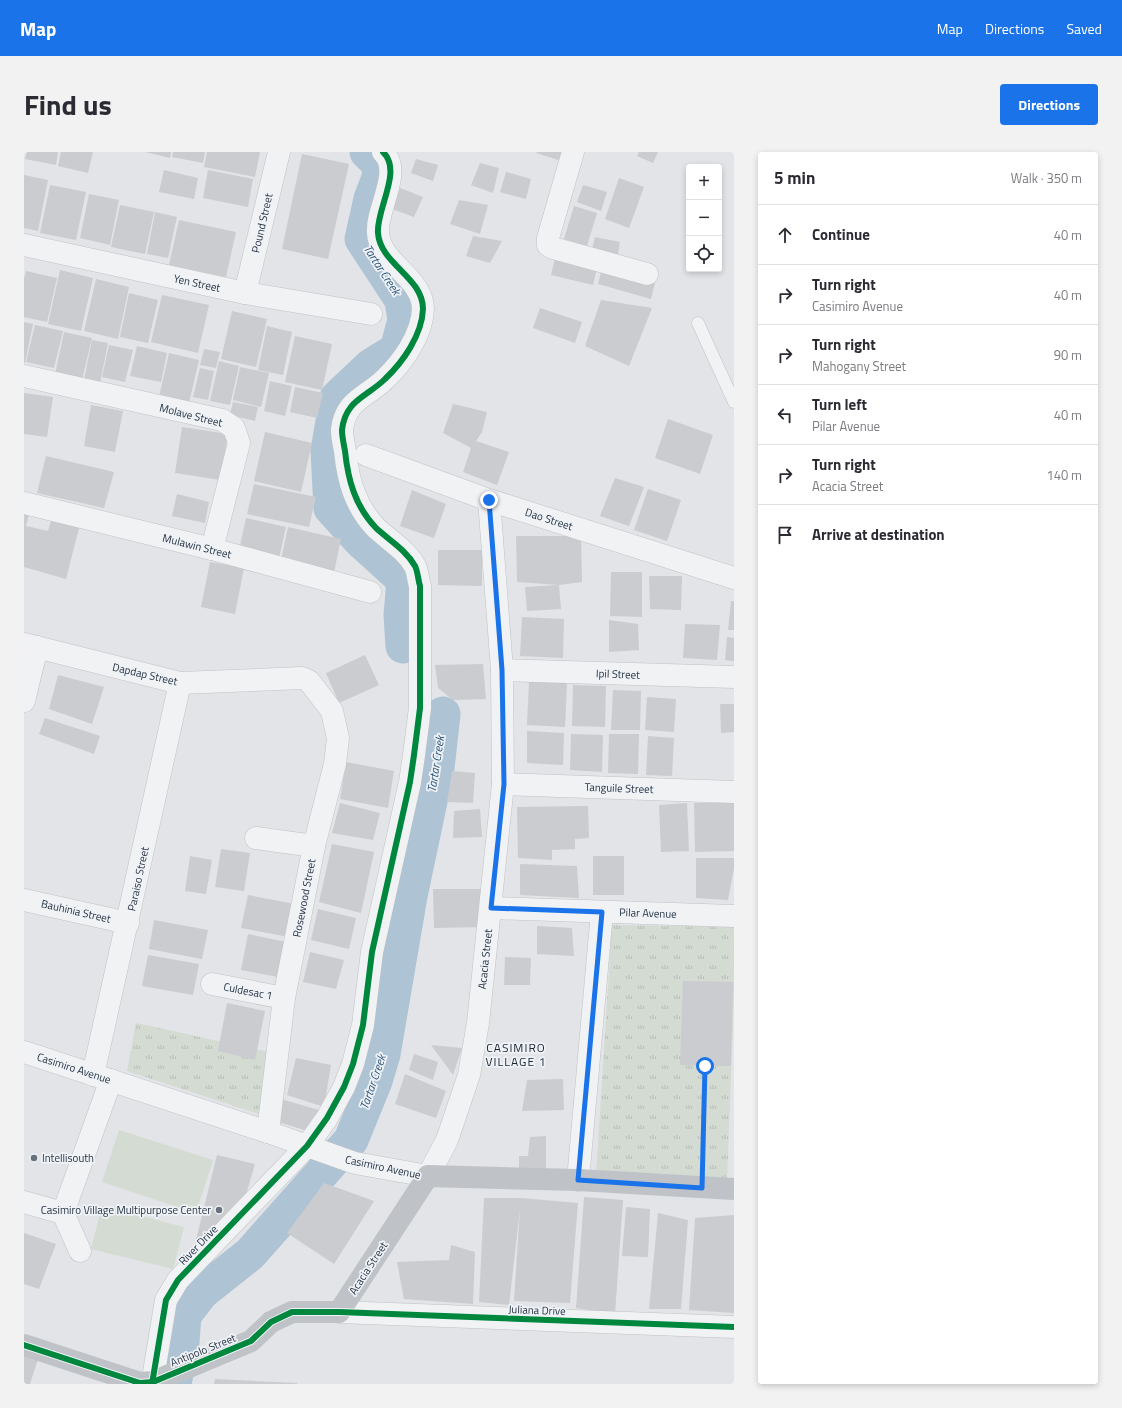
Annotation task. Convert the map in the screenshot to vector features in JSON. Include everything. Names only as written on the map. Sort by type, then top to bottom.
[{"type":"street","name":"Pound Street","points":[[245,293],[279,152]]},
{"type":"street","points":[[573,152],[548,238],[549,246],[647,274]]},
{"type":"street","name":"River Drive","points":[[157,1381],[166,1300],[178,1280],[315,1149],[328,1118],[344,1087],[361,1032],[372,952],[410,782],[420,708],[420,586],[415,567],[403,551],[376,527],[359,506],[351,483],[342,430],[347,412],[360,396],[369,392],[385,379],[414,341],[421,324],[423,309],[419,291],[392,260],[380,242],[378,232],[379,221],[391,169],[389,154]]},
{"type":"street","name":"Yen Street","points":[[24,245],[245,293],[370,314]]},
{"type":"street","name":"Molave Street","points":[[24,376],[222,420],[234,428],[239,443],[212,549]]},
{"type":"street","name":"Dao Street","points":[[366,455],[489,500],[734,578]]},
{"type":"street","name":"Acacia Street","points":[[339,1312],[428,1176],[447,1140],[469,1075],[478,1023],[504,784],[502,670],[489,500]]},
{"type":"street","name":"Mulawin Street","points":[[24,503],[212,549],[370,592]]},
{"type":"street","name":"Dapdap Street","points":[[24,701],[31,646],[180,683],[302,678]]},
{"type":"street","name":"Ipil Street","points":[[502,670],[734,678]]},
{"type":"street","name":"Rosewood Street","points":[[268,1132],[284,998],[314,846],[335,764],[338,738],[332,711],[309,681],[302,678]]},
{"type":"street","name":"Paraiso Street","points":[[64,1213],[102,1077],[128,923],[180,683]]},
{"type":"street","name":"Tanguile Street","points":[[504,784],[734,792]]},
{"type":"street","points":[[256,838],[314,846]]},
{"type":"street","name":"Bauhinia Street","points":[[24,900],[128,923]]},
{"type":"street","name":"Pilar Avenue","points":[[491,908],[734,916]]},
{"type":"street","points":[[578,1180],[602,912]]},
{"type":"street","name":"Culdesac 1","points":[[212,984],[284,998]]},
{"type":"street","name":"Casimiro Avenue","points":[[24,1052],[268,1132],[355,1163],[428,1176],[578,1180],[734,1189]]},
{"type":"street","points":[[24,1202],[64,1213],[80,1251]]},
{"type":"street","name":"Antipolo Street","points":[[24,1345],[140,1383],[157,1381],[203,1360],[251,1341],[271,1322],[292,1312],[339,1312]]},
{"type":"street","name":"Juliana Drive","points":[[339,1312],[734,1327]]},
{"type":"lane","points":[[698,323],[734,402]]},
{"type":"path","points":[[702,1188],[705,1066]]},
{"type":"green space","points":[[612,925],[734,927],[734,997],[727,1179],[596,1175]]},
{"type":"green space","points":[[136,1023],[273,1053],[262,1115],[127,1071]]},
{"type":"green space","points":[[119,1130],[213,1160],[196,1213],[102,1182]]},
{"type":"green space","points":[[102,1206],[184,1227],[173,1269],[91,1249]]},
{"type":"building","points":[[27,152],[58,152],[56,165],[25,159]]},
{"type":"building","points":[[61,152],[93,152],[88,173],[58,166]]},
{"type":"building","points":[[145,152],[171,152],[170,158]]},
{"type":"building","points":[[173,152],[205,152],[203,163],[172,157]]},
{"type":"building","points":[[207,152],[260,152],[255,177],[204,167]]},
{"type":"building","points":[[571,152],[568,163],[536,153]]},
{"type":"building","points":[[639,152],[658,152],[653,163],[637,156]]},
{"type":"building","points":[[302,154],[349,164],[328,259],[282,249]]},
{"type":"building","points":[[416,159],[438,165],[433,181],[411,173]]},
{"type":"building","points":[[480,163],[499,168],[493,193],[471,185]]},
{"type":"building","points":[[164,170],[198,178],[194,199],[159,192]]},
{"type":"building","points":[[208,170],[253,179],[248,207],[203,198]]},
{"type":"building","points":[[506,172],[531,179],[526,199],[500,192]]},
{"type":"building","points":[[24,175],[48,180],[38,231],[24,228]]},
{"type":"building","points":[[619,178],[644,187],[629,228],[605,219]]},
{"type":"building","points":[[50,185],[86,192],[76,240],[40,233]]},
{"type":"building","points":[[583,185],[607,192],[601,211],[577,202]]},
{"type":"building","points":[[400,188],[423,197],[414,217],[392,209]]},
{"type":"building","points":[[89,194],[119,200],[110,245],[80,238]]},
{"type":"building","points":[[459,200],[488,205],[480,234],[450,224]]},
{"type":"building","points":[[120,205],[154,212],[145,254],[111,247]]},
{"type":"building","points":[[574,206],[597,213],[587,246],[564,239]]},
{"type":"building","points":[[155,212],[177,217],[168,258],[147,254]]},
{"type":"building","points":[[179,220],[236,232],[226,277],[169,265]]},
{"type":"building","points":[[473,236],[502,241],[490,263],[466,256]]},
{"type":"building","points":[[595,237],[620,242],[617,260],[591,253]]},
{"type":"building","points":[[556,254],[598,264],[593,285],[551,275]]},
{"type":"building","points":[[602,268],[655,283],[651,299],[598,284]]},
{"type":"building","points":[[60,270],[93,278],[81,331],[48,324]]},
{"type":"building","points":[[26,271],[57,278],[47,322],[24,317],[24,279]]},
{"type":"building","points":[[96,279],[129,287],[118,339],[84,331]]},
{"type":"building","points":[[129,293],[158,300],[148,343],[120,337]]},
{"type":"building","points":[[162,295],[209,305],[198,353],[151,342]]},
{"type":"building","points":[[601,300],[652,308],[629,366],[585,346]]},
{"type":"building","points":[[540,308],[582,322],[575,343],[533,328]]},
{"type":"building","points":[[232,311],[267,319],[256,367],[221,359]]},
{"type":"building","points":[[24,322],[33,324],[25,363],[24,362]]},
{"type":"building","points":[[35,325],[63,331],[54,368],[26,362]]},
{"type":"building","points":[[267,326],[292,332],[283,375],[258,370]]},
{"type":"building","points":[[64,332],[92,338],[82,380],[55,374]]},
{"type":"building","points":[[295,336],[332,344],[322,390],[285,382]]},
{"type":"building","points":[[92,340],[108,343],[100,383],[84,380]]},
{"type":"building","points":[[109,345],[133,350],[125,382],[102,377]]},
{"type":"building","points":[[137,346],[167,353],[161,382],[130,376]]},
{"type":"building","points":[[204,349],[220,352],[216,368],[200,365]]},
{"type":"building","points":[[169,353],[199,360],[189,403],[159,397]]},
{"type":"building","points":[[219,361],[239,366],[230,405],[210,401]]},
{"type":"building","points":[[240,367],[269,373],[261,407],[233,400]]},
{"type":"building","points":[[200,368],[214,371],[208,400],[193,397]]},
{"type":"building","points":[[270,381],[292,386],[285,416],[264,411]]},
{"type":"building","points":[[295,387],[323,393],[317,418],[290,412]]},
{"type":"building","points":[[24,393],[53,397],[47,437],[24,434]]},
{"type":"building","points":[[233,402],[258,407],[255,421],[230,415]]},
{"type":"building","points":[[453,404],[487,412],[482,432],[476,441],[509,452],[497,485],[463,472],[471,448],[443,433]]},
{"type":"building","points":[[91,405],[123,411],[115,452],[84,446]]},
{"type":"building","points":[[668,419],[713,435],[700,474],[655,458]]},
{"type":"building","points":[[182,427],[228,434],[220,480],[175,473]]},
{"type":"building","points":[[265,432],[312,443],[301,492],[254,481]]},
{"type":"building","points":[[46,456],[114,472],[104,508],[37,493]]},
{"type":"building","points":[[615,478],[644,487],[629,526],[600,516]]},
{"type":"building","points":[[254,484],[316,497],[309,527],[247,514]]},
{"type":"building","points":[[648,489],[681,500],[667,541],[634,530]]},
{"type":"building","points":[[412,490],[446,504],[434,538],[400,526]]},
{"type":"building","points":[[177,494],[209,502],[205,523],[172,516]]},
{"type":"building","points":[[24,513],[29,515],[26,526],[48,531],[51,521],[79,528],[66,579],[24,567]]},
{"type":"building","points":[[246,518],[286,527],[278,563],[238,555]]},
{"type":"building","points":[[288,527],[341,539],[334,572],[281,560]]},
{"type":"building","points":[[516,536],[581,536],[582,582],[559,585],[517,582]]},
{"type":"building","points":[[438,550],[482,550],[482,586],[438,585]]},
{"type":"building","points":[[210,562],[244,568],[235,614],[201,607]]},
{"type":"building","points":[[611,572],[642,572],[642,617],[610,616]]},
{"type":"building","points":[[649,576],[682,576],[681,610],[650,609]]},
{"type":"building","points":[[559,585],[561,609],[527,611],[525,587]]},
{"type":"building","points":[[731,601],[734,601],[734,630],[728,630]]},
{"type":"building","points":[[522,617],[564,619],[563,658],[520,656]]},
{"type":"building","points":[[609,620],[638,624],[639,650],[609,652]]},
{"type":"building","points":[[685,624],[720,625],[717,660],[683,658]]},
{"type":"building","points":[[727,637],[734,638],[734,661],[725,660]]},
{"type":"building","points":[[365,655],[379,685],[339,703],[326,673]]},
{"type":"building","points":[[483,664],[486,699],[453,700],[438,688],[435,665]]},
{"type":"building","points":[[58,675],[104,687],[92,724],[49,709]]},
{"type":"building","points":[[529,681],[567,683],[565,727],[527,725]]},
{"type":"building","points":[[573,685],[606,686],[605,727],[572,726]]},
{"type":"building","points":[[613,690],[641,691],[640,730],[611,730]]},
{"type":"building","points":[[647,697],[676,699],[674,732],[645,730]]},
{"type":"building","points":[[720,704],[734,704],[734,732],[721,733]]},
{"type":"building","points":[[45,718],[100,736],[94,754],[39,734]]},
{"type":"building","points":[[527,731],[564,733],[563,765],[527,763]]},
{"type":"building","points":[[571,734],[603,735],[602,772],[570,770]]},
{"type":"building","points":[[609,734],[639,734],[638,774],[608,773]]},
{"type":"building","points":[[648,736],[674,738],[672,776],[646,775]]},
{"type":"building","points":[[346,762],[394,771],[388,808],[340,799]]},
{"type":"building","points":[[452,771],[475,773],[473,803],[447,802]]},
{"type":"building","points":[[340,803],[380,813],[373,840],[332,833]]},
{"type":"building","points":[[687,803],[689,851],[661,852],[659,805]]},
{"type":"building","points":[[694,803],[734,803],[734,851],[695,852]]},
{"type":"building","points":[[588,806],[589,838],[575,839],[575,849],[552,850],[552,860],[518,858],[517,807]]},
{"type":"building","points":[[480,809],[482,837],[453,838],[454,811]]},
{"type":"building","points":[[332,844],[374,852],[361,913],[319,902]]},
{"type":"building","points":[[221,849],[250,853],[244,891],[215,887]]},
{"type":"building","points":[[190,856],[212,860],[206,894],[185,891]]},
{"type":"building","points":[[593,856],[624,856],[624,895],[593,895]]},
{"type":"building","points":[[696,858],[734,858],[734,868],[728,900],[696,898]]},
{"type":"building","points":[[520,864],[577,866],[579,898],[520,895]]},
{"type":"building","points":[[433,889],[486,889],[486,927],[434,928]]},
{"type":"building","points":[[248,895],[300,905],[294,938],[241,928]]},
{"type":"building","points":[[318,909],[356,918],[349,949],[311,940]]},
{"type":"building","points":[[154,920],[208,930],[202,959],[149,949]]},
{"type":"building","points":[[537,926],[572,928],[574,956],[537,954]]},
{"type":"building","points":[[248,934],[286,942],[278,977],[241,970]]},
{"type":"building","points":[[310,952],[344,960],[336,989],[303,982]]},
{"type":"building","points":[[148,955],[199,964],[193,995],[142,986]]},
{"type":"building","points":[[505,957],[531,958],[530,985],[504,985]]},
{"type":"building","points":[[683,981],[733,982],[731,1066],[680,1065]]},
{"type":"building","points":[[227,1003],[265,1011],[255,1060],[218,1051]]},
{"type":"building","points":[[431,1045],[462,1048],[453,1075]]},
{"type":"building","points":[[414,1054],[438,1062],[433,1080],[409,1070]]},
{"type":"building","points":[[296,1058],[331,1065],[324,1107],[287,1095]]},
{"type":"building","points":[[405,1074],[446,1091],[436,1118],[395,1104]]},
{"type":"building","points":[[563,1079],[564,1110],[522,1111],[527,1080]]},
{"type":"building","points":[[281,1099],[319,1110],[311,1132],[275,1121]]},
{"type":"building","points":[[546,1136],[546,1170],[519,1173],[519,1156],[528,1156],[530,1137]]},
{"type":"building","name":"Casimiro Village Multipurpose Center","points":[[217,1155],[255,1164],[245,1198],[193,1252]]},
{"type":"building","points":[[324,1183],[374,1201],[334,1264],[287,1233]]},
{"type":"building","points":[[584,1197],[623,1200],[615,1314],[576,1308]]},
{"type":"building","points":[[484,1198],[521,1198],[578,1203],[570,1303],[514,1301],[520,1209],[509,1305],[479,1302]]},
{"type":"building","points":[[626,1207],[650,1209],[648,1257],[622,1256]]},
{"type":"building","points":[[658,1213],[688,1220],[681,1309],[649,1309]]},
{"type":"building","points":[[734,1215],[734,1313],[689,1310],[695,1218]]},
{"type":"building","points":[[24,1233],[56,1244],[39,1289],[24,1284]]},
{"type":"building","points":[[451,1245],[475,1252],[473,1304],[404,1299],[397,1262],[449,1260]]},
{"type":"building","points":[[24,1355],[38,1359],[30,1384],[24,1384]]},
{"type":"building","points":[[215,1379],[297,1383],[297,1384],[214,1384]]},
{"type":"waterway","name":"Tartar Creek","points":[[367,152],[380,165],[379,178],[371,199],[362,239],[402,300],[405,320],[397,350],[371,366],[337,398],[328,451],[331,508],[360,540],[404,580],[401,615],[403,646]]},
{"type":"waterway","name":"Tartar Creek","points":[[174,1384],[182,1342],[184,1315],[202,1292],[250,1254],[351,1140],[375,1081],[383,1054],[410,896],[437,768],[443,714]]},
{"type":"cycle path","points":[[152,1384],[166,1300],[178,1280],[307,1146],[327,1118],[344,1087],[353,1064],[363,1025],[372,952],[410,782],[420,708],[420,586],[416,568],[411,560],[402,550],[376,528],[369,520],[358,502],[348,472],[342,433],[347,412],[352,405],[378,385],[398,365],[415,338],[422,319],[423,309],[421,298],[416,288],[386,253],[381,244],[378,233],[378,223],[390,180],[388,160],[383,152]]},
{"type":"cycle path","points":[[24,1345],[140,1383],[153,1382],[251,1341],[271,1322],[292,1312],[339,1312],[734,1327]]},
{"type":"place","name":"Intellisouth","points":[[34,1158]]},
{"type":"place","name":"Casimiro Village Multipurpose Center","points":[[219,1210]]},
{"type":"district","name":"CASIMIRO VILLAGE 1","points":[[516,1055]]},
{"type":"route","points":[[489,500],[502,670],[504,784],[491,908],[602,912],[578,1180],[702,1188],[705,1066]]}]
